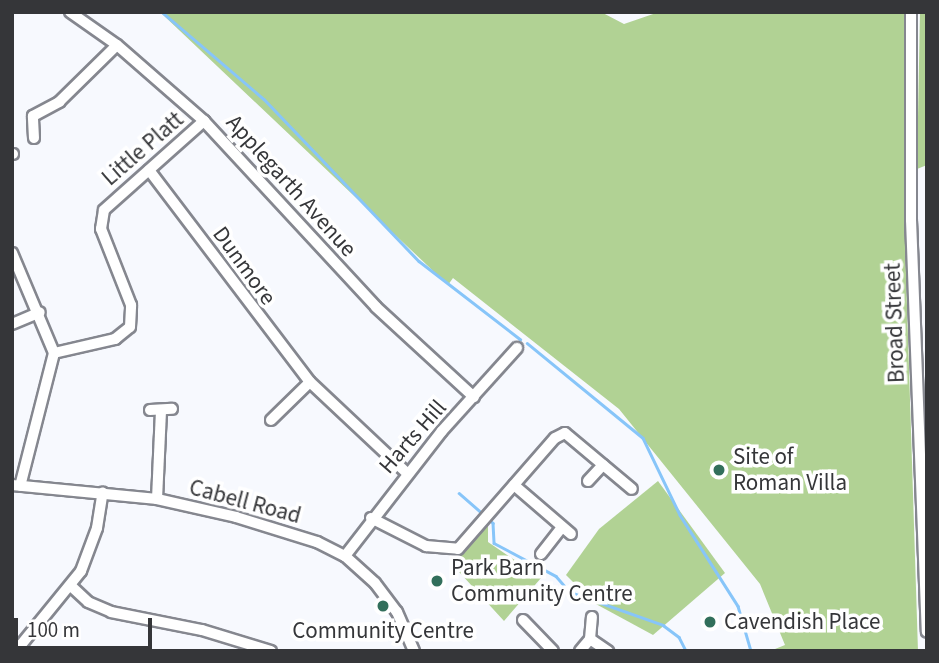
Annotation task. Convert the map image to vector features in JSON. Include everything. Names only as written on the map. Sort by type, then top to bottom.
[{"type":"street","name":"Applegarth Avenue","points":[[70,12],[117,45],[204,121],[376,307],[474,397]]},
{"type":"street","name":"Broad Street","points":[[911,12],[912,246],[927,632]]},
{"type":"street","points":[[33,116],[59,102],[117,45]]},
{"type":"street","points":[[24,108],[33,116],[34,138]]},
{"type":"street","name":"Little Platt","points":[[54,353],[115,339],[130,327],[131,305],[102,220],[111,201],[204,121]]},
{"type":"street","name":"Dunmore","points":[[149,170],[310,382],[407,473]]},
{"type":"street","points":[[12,253],[40,312],[54,353],[16,486]]},
{"type":"street","points":[[12,324],[40,312]]},
{"type":"street","name":"Harts Hill","points":[[345,556],[371,517],[407,473],[517,348]]},
{"type":"street","points":[[269,422],[310,382]]},
{"type":"street","points":[[157,499],[156,410],[172,409]]},
{"type":"street","points":[[371,517],[426,546],[458,549],[514,485],[565,433],[632,489]]},
{"type":"street","points":[[588,481],[603,465]]},
{"type":"street","points":[[514,485],[570,534]]},
{"type":"street","name":"Cabell Road","points":[[16,486],[157,499],[278,529],[345,556],[392,604],[414,651]]},
{"type":"street","points":[[16,651],[71,586],[89,556],[103,492]]},
{"type":"street","points":[[541,554],[562,527]]},
{"type":"street","points":[[71,586],[88,602],[111,612],[202,630],[271,651]]},
{"type":"street","points":[[580,651],[590,639],[592,617]]},
{"type":"street","points":[[523,620],[553,651]]},
{"type":"street","points":[[590,639],[608,651]]},
{"type":"green space","points":[[160,12],[601,12],[624,24],[659,12],[905,12],[905,243],[918,651],[770,651],[785,645],[760,584],[619,409],[453,278],[448,285]]},
{"type":"green space","points":[[920,12],[927,12],[927,165],[917,169]]},
{"type":"green space","points":[[658,481],[725,573],[653,635],[594,603],[566,575],[599,529]]},
{"type":"green space","points":[[488,522],[488,542],[541,578],[504,621],[450,562]]},
{"type":"waterway","points":[[162,12],[264,99],[419,261],[520,339]]},
{"type":"waterway","points":[[527,343],[643,438],[680,515],[738,606],[751,651]]},
{"type":"waterway","points":[[459,493],[483,514]]},
{"type":"waterway","points":[[488,518],[493,523],[494,543],[556,576],[569,591]]},
{"type":"waterway","points":[[570,592],[663,625],[679,637],[686,651]]},
{"type":"place","name":"Site of Roman Villa","points":[[719,470]]},
{"type":"place","name":"Park Barn Community Centre","points":[[437,581]]},
{"type":"place","name":"Community Centre","points":[[383,606]]},
{"type":"place","name":"Cavendish Place","points":[[710,622]]}]
